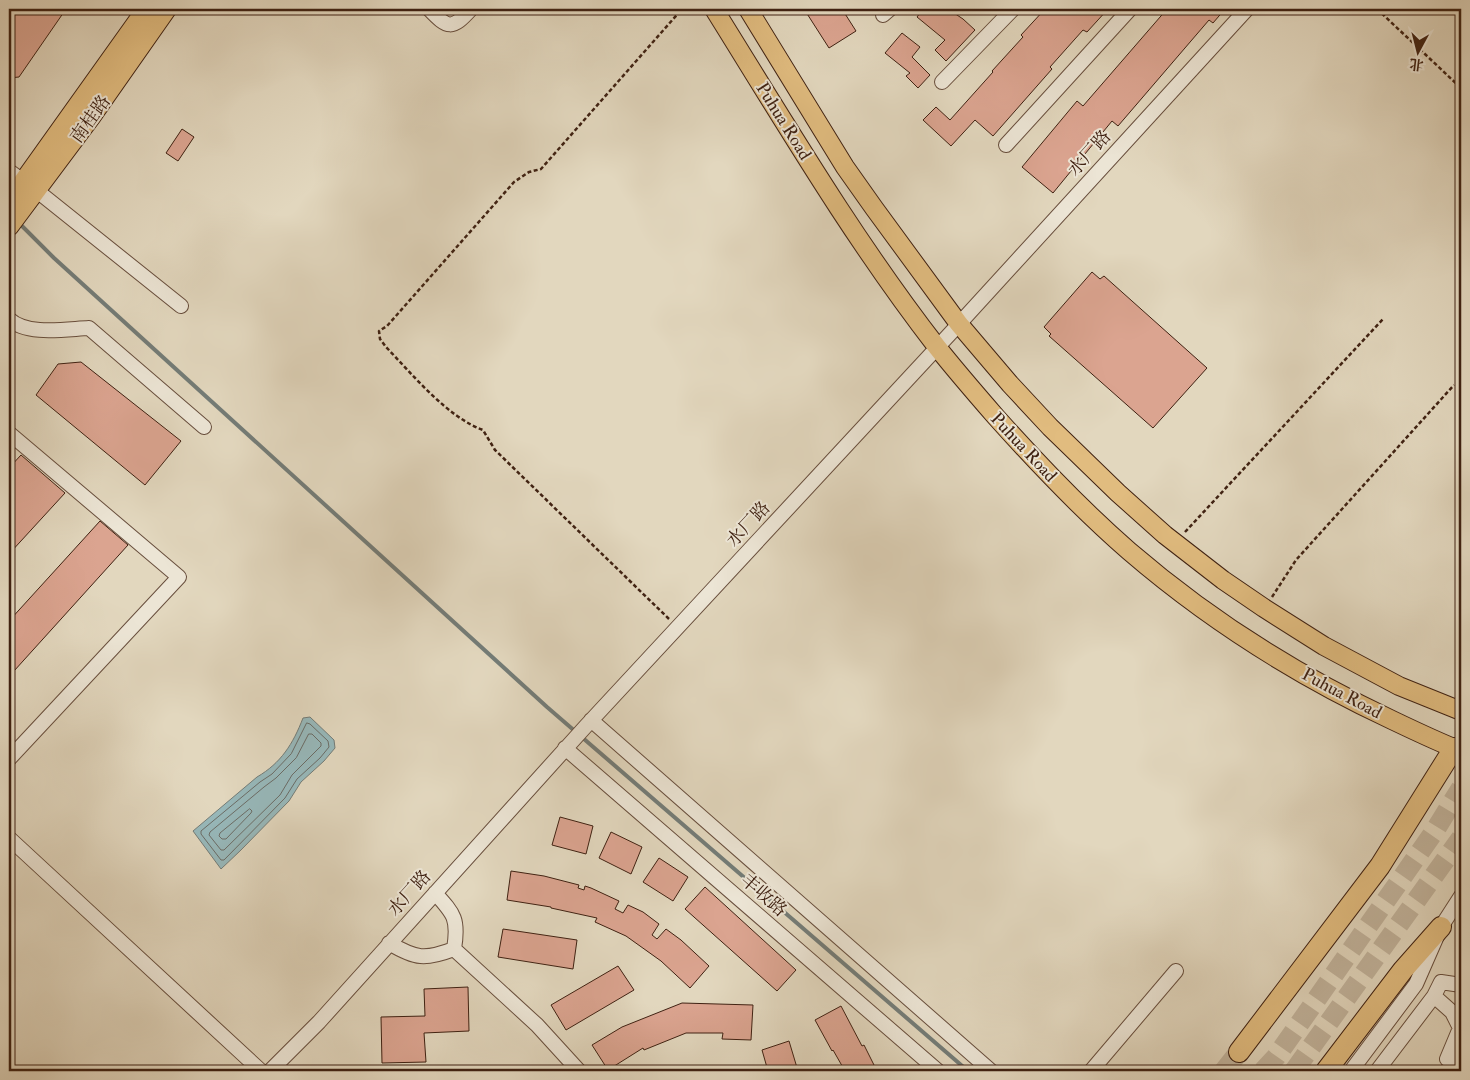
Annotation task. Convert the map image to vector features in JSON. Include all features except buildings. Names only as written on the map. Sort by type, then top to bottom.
[{"type":"highway","points":[[1239,1052],[1380,866],[1459,744]]},
{"type":"highway","points":[[1326,1071],[1403,970],[1441,927]]},
{"type":"main road","name":"南桂路","points":[[30,186],[146,9]]},
{"type":"main road","name":"南桂路","points":[[10,225],[14,203],[109,93],[167,9]]},
{"type":"main road","name":"Puhua Road","points":[[714,9],[876,264],[937,347],[1019,442],[1066,492],[1130,552],[1201,608],[1264,650],[1345,698],[1459,744]]},
{"type":"main road","name":"Puhua Road","points":[[748,9],[845,167],[874,208],[960,324],[1010,384],[1050,427],[1118,493],[1223,580],[1324,646],[1399,686],[1461,711]]},
{"type":"street","points":[[429,9],[442,22],[448,24],[461,20],[470,9]]},
{"type":"street","points":[[942,82],[1013,9]]},
{"type":"street","points":[[1006,144],[1130,9]]},
{"type":"street","name":"水厂路","points":[[270,1071],[319,1022],[569,743],[960,324],[1247,9]]},
{"type":"street","points":[[9,171],[181,306]]},
{"type":"street","points":[[9,319],[24,328],[39,330],[89,328],[204,428]]},
{"type":"street","points":[[9,433],[179,577],[9,759]]},
{"type":"street","points":[[588,723],[991,1071]]},
{"type":"street","name":"丰收路","points":[[569,743],[938,1071]]},
{"type":"street","points":[[9,838],[261,1071]]},
{"type":"street","points":[[434,893],[448,908],[455,920],[457,933],[454,949]]},
{"type":"street","points":[[1351,1071],[1416,984],[1441,927],[1461,896]]},
{"type":"street","points":[[389,943],[409,954],[420,956],[436,956],[454,949]]},
{"type":"street","points":[[454,949],[537,1025],[578,1071]]},
{"type":"street","points":[[1091,1071],[1176,971]]},
{"type":"street","points":[[1377,1071],[1434,996],[1441,982],[1461,985]]},
{"type":"street","points":[[1434,996],[1452,1012],[1460,1028],[1448,1059],[1461,1064]]},
{"type":"path","points":[[678,627],[494,450],[483,430],[472,426],[444,406],[386,347],[380,340],[379,332],[514,182],[529,172],[541,169],[682,9]]},
{"type":"path","points":[[1377,9],[1461,88]]},
{"type":"path","points":[[1175,542],[1382,319]]},
{"type":"path","points":[[1264,608],[1296,560],[1454,385]]},
{"type":"water","points":[[310,717],[334,740],[335,748],[301,782],[289,801],[221,869],[193,831],[257,777],[273,766],[295,736],[303,718]]},
{"type":"waterway","points":[[19,223],[54,258],[547,707],[968,1071]]},
{"type":"tunnel","points":[[1263,1071],[1276,1057],[1434,832],[1461,788]]},
{"type":"tunnel","points":[[1294,1071],[1461,838]]},
{"type":"tunnel","points":[[1224,1071],[1239,1052]]}]
